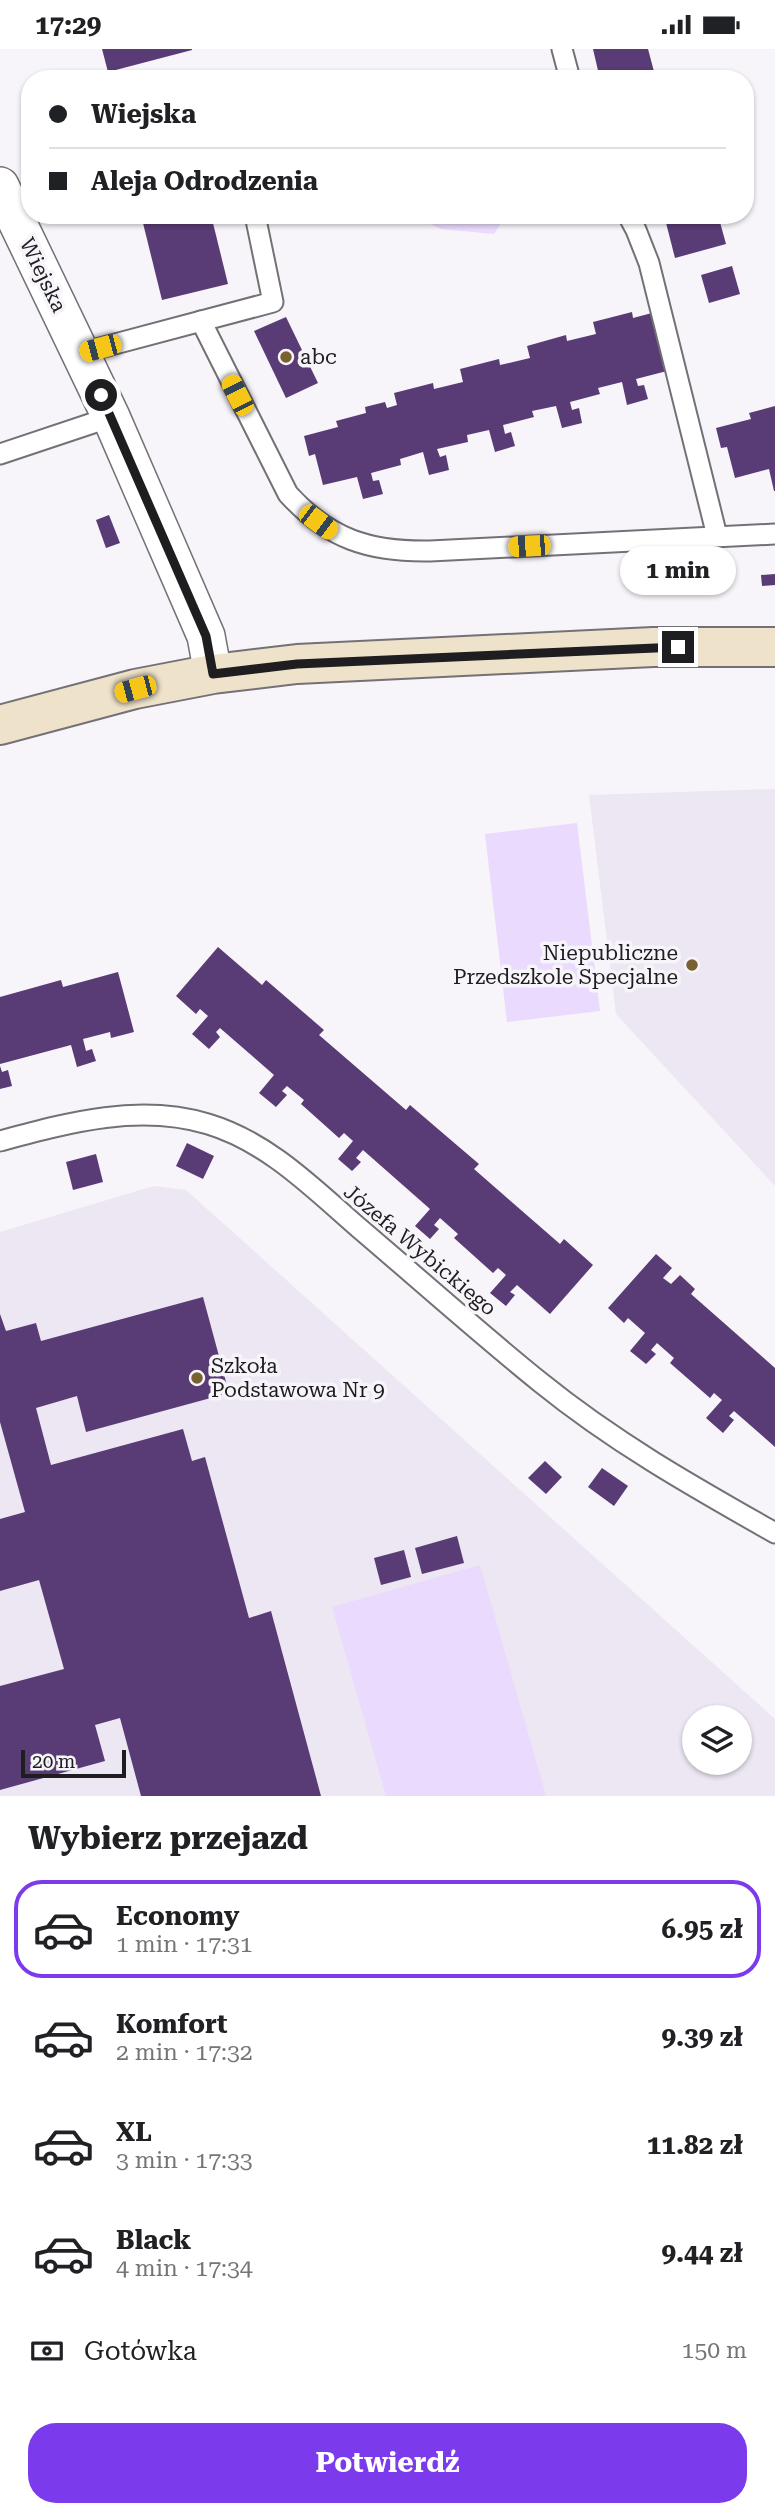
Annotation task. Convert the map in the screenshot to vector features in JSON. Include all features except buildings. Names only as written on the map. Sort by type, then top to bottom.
[{"type":"street","name":"Wiejska","points":[[13,197],[21,216]]},
{"type":"street","name":"Wiejska","points":[[25,224],[206,636],[213,674]]},
{"type":"street","points":[[0,725],[135,689],[213,674],[311,663],[653,647],[775,647]]},
{"type":"lane","points":[[562,49],[568,70]]},
{"type":"lane","points":[[80,353],[273,302],[257,224]]},
{"type":"lane","points":[[632,224],[649,263],[717,536]]},
{"type":"lane","points":[[201,321],[288,494],[304,512],[332,533],[368,546],[398,552],[775,534]]},
{"type":"lane","points":[[0,454],[111,417]]},
{"type":"lane","name":"Józefa Wybickiego","points":[[0,1141],[67,1123],[119,1116],[180,1118],[230,1132],[283,1163],[540,1382],[614,1439],[775,1533]]},
{"type":"shaded area","points":[[431,224],[500,224],[494,234],[441,229]]},
{"type":"shaded area","name":"Niepubliczne Przedszkole Specjalne","points":[[775,789],[775,1186],[616,1014],[589,795]]},
{"type":"shaded area","points":[[577,823],[600,1011],[507,1022],[485,834]]},
{"type":"shaded area","name":"Szkoła Podstawowa Nr 9","points":[[154,1186],[186,1190],[775,1719],[775,1796],[0,1796],[0,1232]]},
{"type":"shaded area","points":[[480,1565],[546,1796],[386,1796],[332,1607]]},
{"type":"place","name":"abc","points":[[286,357]]},
{"type":"place","name":"Niepubliczne Przedszkole Specjalne","points":[[692,965]]},
{"type":"place","name":"Szkoła Podstawowa Nr 9","points":[[197,1378]]},
{"type":"route","points":[[101,395],[206,636],[213,674],[297,664],[678,647]]}]
